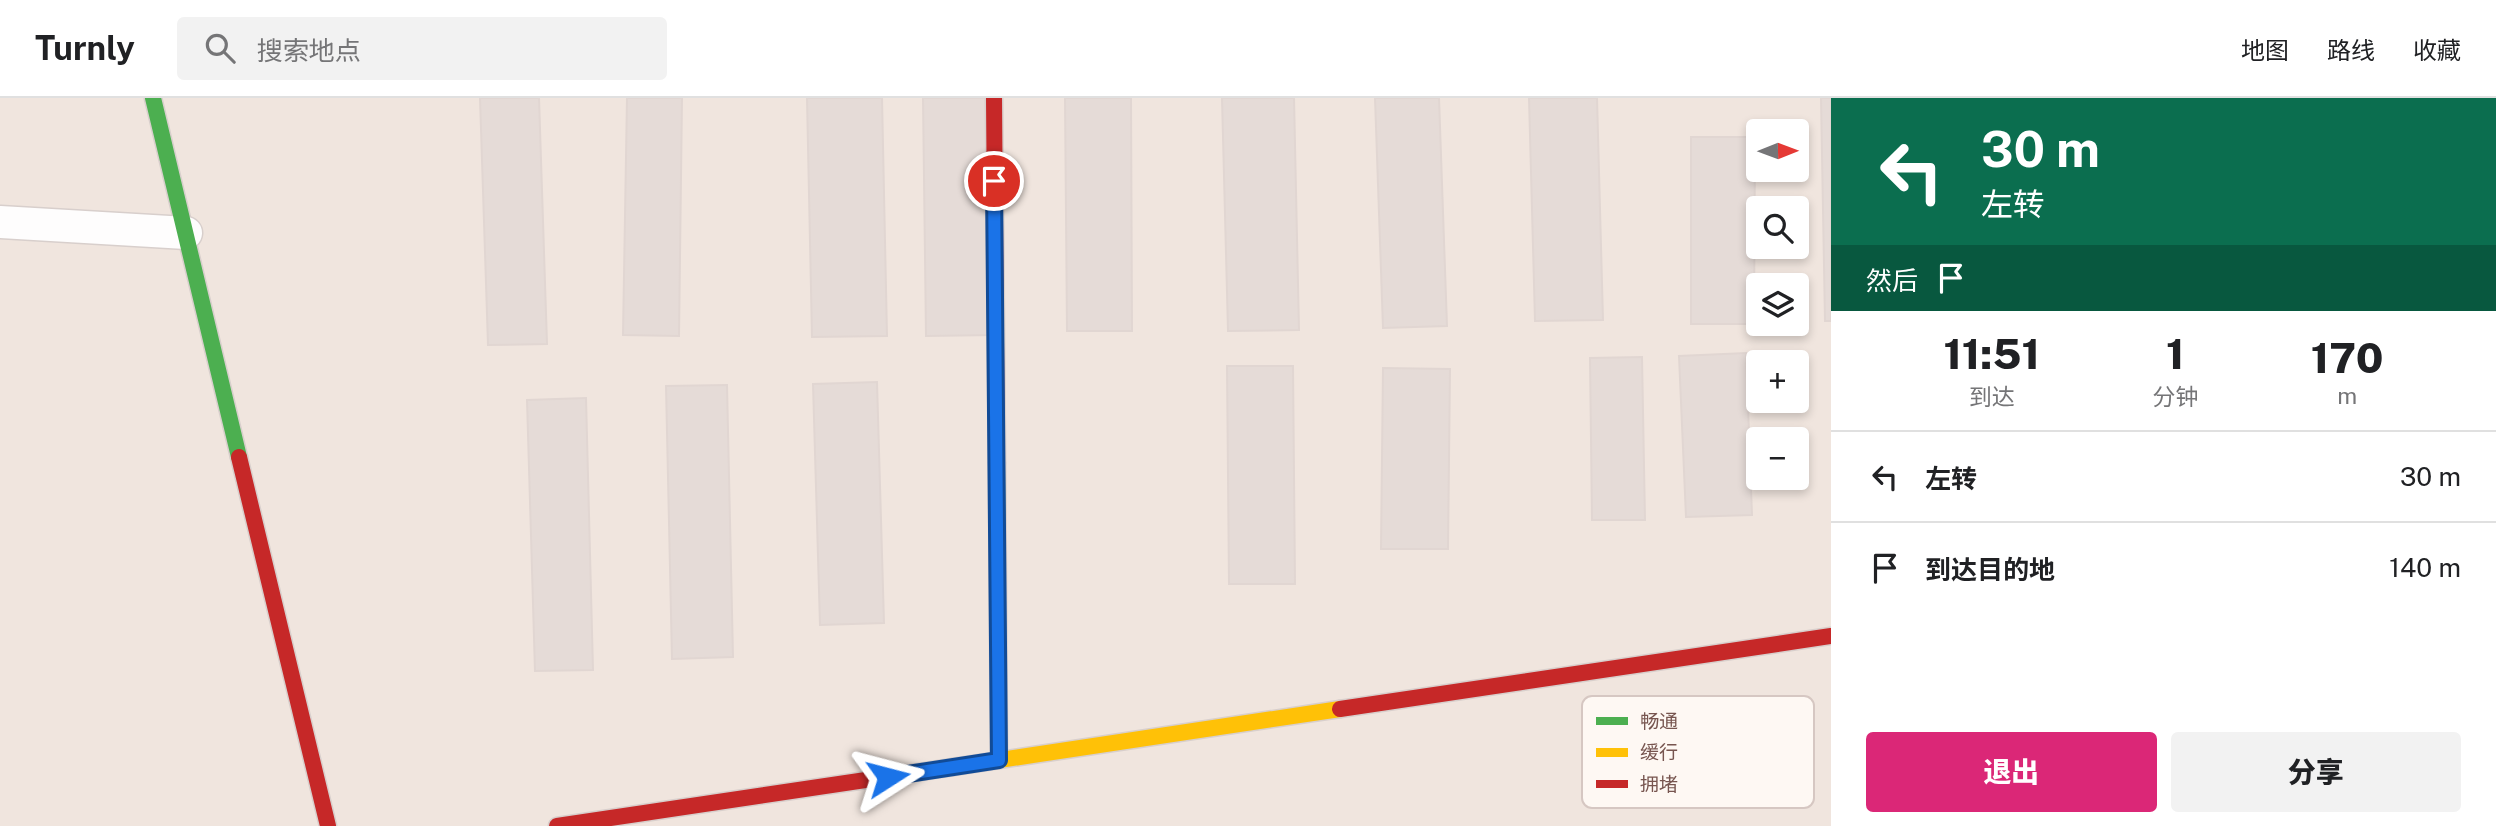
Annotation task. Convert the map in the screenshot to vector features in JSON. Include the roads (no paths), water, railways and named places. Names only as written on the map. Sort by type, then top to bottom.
[{"type":"street","points":[[153,98],[328,826]]},
{"type":"street","points":[[994,98],[999,760]]},
{"type":"street","points":[[0,222],[186,233]]},
{"type":"street","points":[[557,826],[1831,636]]}]
